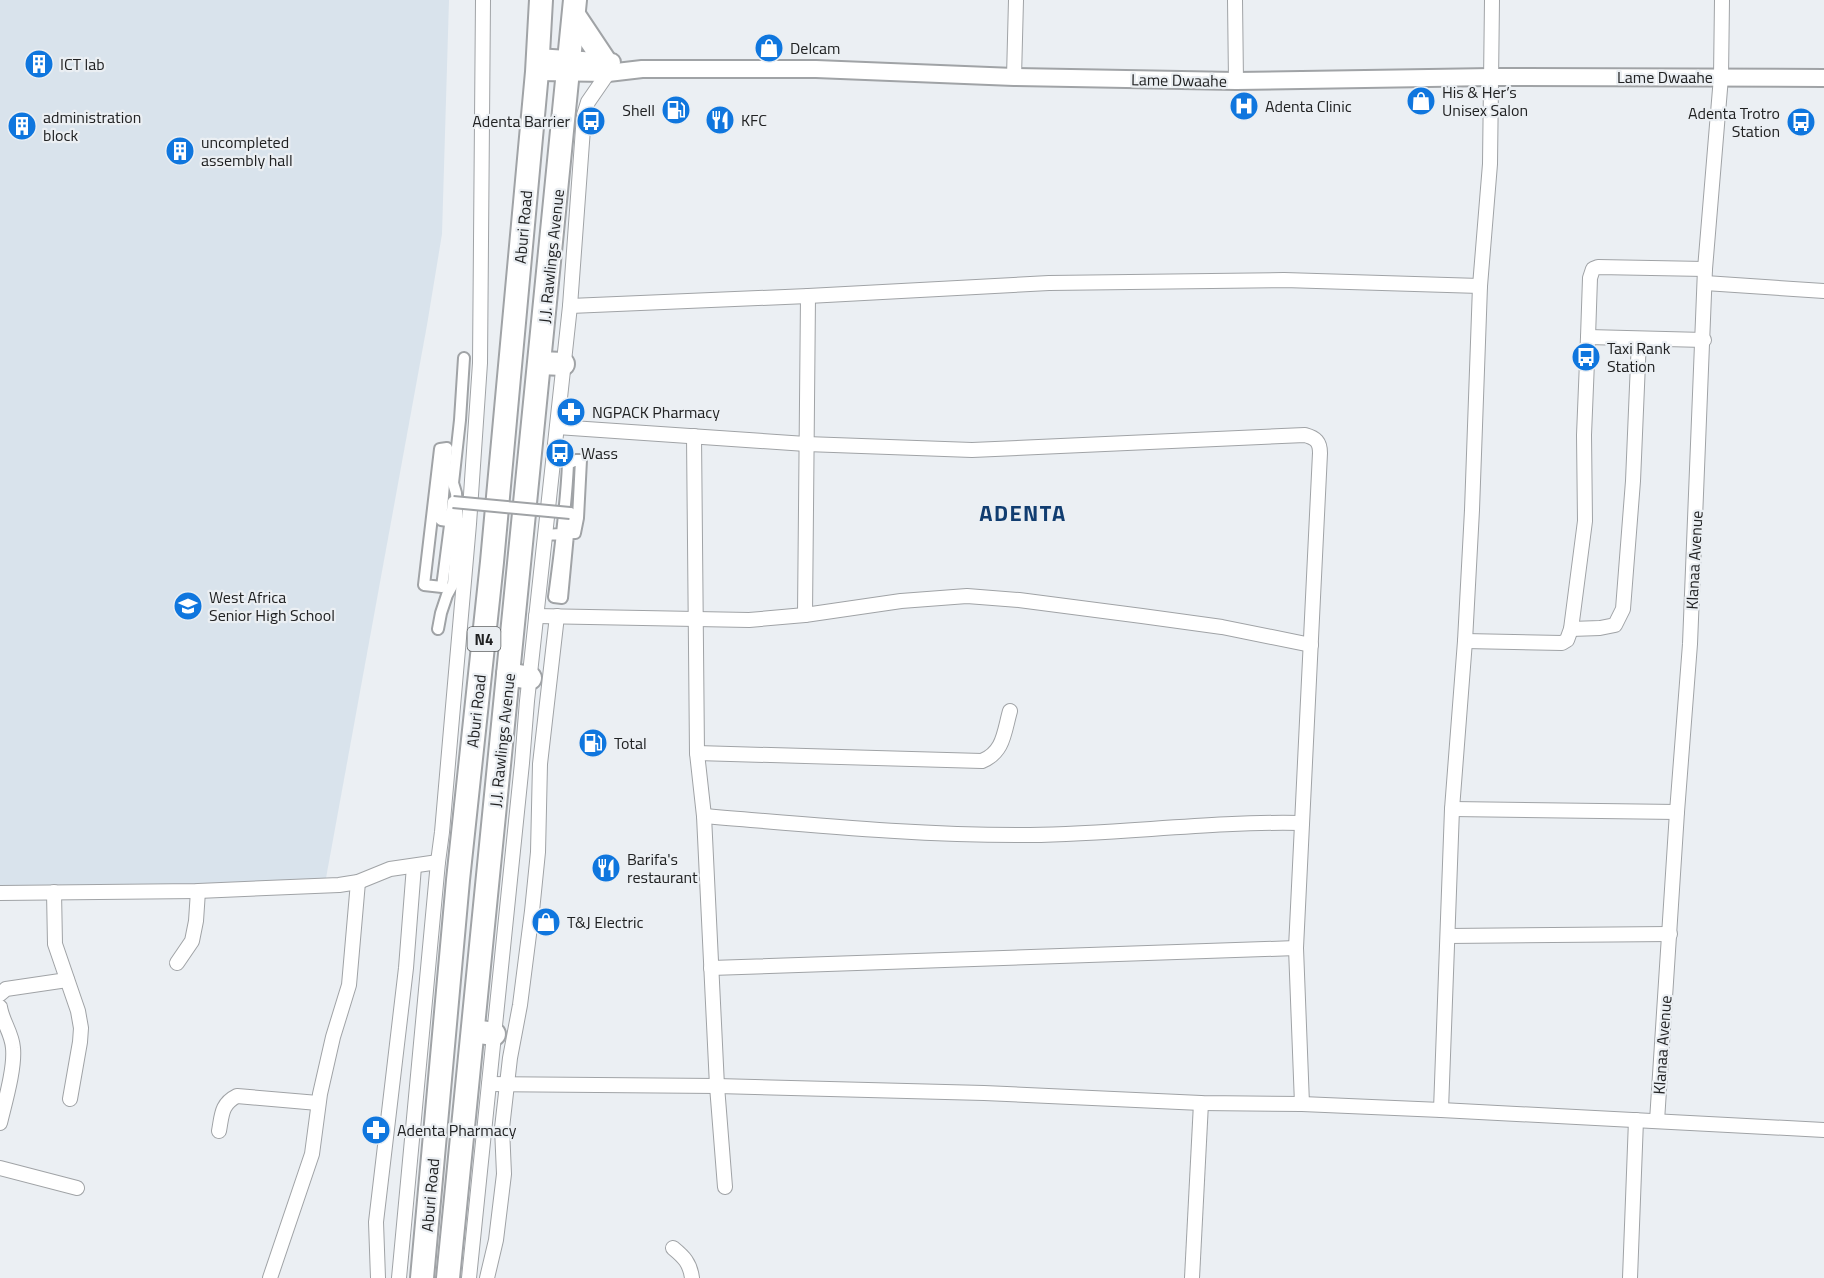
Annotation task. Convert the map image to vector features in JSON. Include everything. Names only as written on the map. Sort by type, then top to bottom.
[{"type":"highway","name":"Aburi Road","points":[[422,1278],[452,834],[492,561],[541,0]]},
{"type":"highway","name":"N4","points":[[570,65],[575,8]]},
{"type":"highway","points":[[575,8],[606,67]]},
{"type":"highway","name":"J.J. Rawlings Avenue","points":[[448,1278],[484,1032],[519,676],[540,363],[570,65]]},
{"type":"highway","points":[[540,363],[564,364]]},
{"type":"street","points":[[399,1278],[438,862],[452,834],[464,523],[480,363],[483,0]]},
{"type":"street","points":[[1014,77],[1016,0]]},
{"type":"street","points":[[1235,0],[1236,81]]},
{"type":"street","points":[[1441,1110],[1452,809],[1465,641],[1480,286],[1490,164],[1492,0]]},
{"type":"street","name":"Klanaa Avenue","points":[[1657,1120],[1690,644],[1704,340],[1705,269],[1721,77],[1722,0]]},
{"type":"street","name":"Lame Dwaahe","points":[[537,65],[642,69],[816,69],[1014,77],[1236,81],[1492,77],[1824,78]]},
{"type":"street","points":[[519,676],[536,616],[570,306],[584,115],[606,67]]},
{"type":"street","points":[[1465,641],[1562,643],[1567,640],[1571,629],[1585,521],[1584,435],[1590,278],[1593,269],[1599,267],[1705,269]]},
{"type":"street","points":[[570,306],[1049,283],[1284,280],[1480,286]]},
{"type":"street","points":[[1705,284],[1824,291]]},
{"type":"street","points":[[805,615],[808,296]]},
{"type":"street","points":[[1588,337],[1704,340]]},
{"type":"street","points":[[1571,629],[1615,625],[1623,609],[1633,481],[1639,339]]},
{"type":"street","points":[[438,629],[447,595],[453,584],[464,523],[453,483],[464,358]]},
{"type":"street","points":[[557,427],[806,444],[972,450],[1305,435],[1317,440],[1320,453],[1296,948],[1302,1104]]},
{"type":"street","points":[[694,436],[697,753],[704,816],[717,1086],[725,1187]]},
{"type":"street","points":[[464,523],[450,521],[441,520],[447,448],[440,449],[424,585],[442,586],[449,534],[450,523],[451,513],[453,502],[570,513],[569,525],[568,536],[563,581],[562,598],[554,597],[561,543],[562,532],[564,521],[567,505],[568,464],[576,459],[581,460],[575,533],[565,533],[555,534],[545,535]]},
{"type":"street","points":[[536,616],[749,620],[805,615],[901,601],[968,596],[1142,615],[1222,627],[1311,645]]},
{"type":"street","points":[[486,1278],[496,1240],[504,1174],[502,1128],[532,910],[538,852],[540,764],[557,616]]},
{"type":"street","points":[[697,753],[982,761],[994,756],[1000,745],[1010,711]]},
{"type":"street","points":[[1452,809],[1677,812]]},
{"type":"street","points":[[704,816],[855,829],[1031,835],[1244,822],[1302,823]]},
{"type":"street","points":[[0,893],[198,891],[339,885],[358,882],[390,869],[438,862]]},
{"type":"street","points":[[378,1278],[376,1222],[406,968],[414,866]]},
{"type":"street","points":[[270,1278],[312,1154],[318,1103],[333,1037],[349,985],[358,882]]},
{"type":"street","points":[[177,963],[192,941],[198,891]]},
{"type":"street","points":[[54,892],[55,944],[78,1011],[81,1028],[70,1099]]},
{"type":"street","points":[[1448,936],[1670,934]]},
{"type":"street","points":[[711,968],[1296,948]]},
{"type":"street","points":[[0,994],[6,989],[67,980]]},
{"type":"street","points":[[0,1007],[13,1049],[8,1089],[0,1123]]},
{"type":"street","points":[[469,1278],[489,1084],[484,1032]]},
{"type":"street","points":[[489,1084],[717,1086],[984,1093],[1201,1103],[1302,1104],[1441,1110],[1824,1130]]},
{"type":"street","points":[[219,1131],[224,1107],[229,1100],[237,1096],[318,1103]]},
{"type":"street","points":[[1192,1278],[1201,1103]]},
{"type":"street","points":[[1630,1278],[1636,1120]]},
{"type":"street","points":[[0,1168],[77,1188]]},
{"type":"street","points":[[673,1248],[687,1260],[692,1278]]},
{"type":"shaded area","name":"West Africa Senior High School","points":[[0,0],[449,0],[442,234],[324,889],[0,887]]},
{"type":"place","name":"Delcam","points":[[769,48]]},
{"type":"place","name":"ICT lab","points":[[39,64]]},
{"type":"place","name":"His & Her’s Unisex Salon","points":[[1421,101]]},
{"type":"place","name":"Adenta Clinic","points":[[1244,106]]},
{"type":"place","name":"Shell","points":[[676,110]]},
{"type":"place","name":"KFC","points":[[720,120]]},
{"type":"place","name":"Adenta Barrier","points":[[591,121]]},
{"type":"place","name":"Adenta Trotro Station","points":[[1801,122]]},
{"type":"place","name":"administration block","points":[[22,126]]},
{"type":"place","name":"uncompleted assembly hall","points":[[180,151]]},
{"type":"place","name":"Taxi Rank Station","points":[[1586,357]]},
{"type":"place","name":"NGPACK Pharmacy","points":[[571,412]]},
{"type":"place","name":"Wass","points":[[560,453]]},
{"type":"place","name":"West Africa Senior High School","points":[[188,606]]},
{"type":"place","name":"Total","points":[[593,743]]},
{"type":"place","name":"Barifa's restaurant","points":[[606,868]]},
{"type":"place","name":"T&J Electric","points":[[546,922]]},
{"type":"place","name":"Adenta Pharmacy","points":[[376,1130]]},
{"type":"district","name":"ADENTA","points":[[1023,513]]}]
